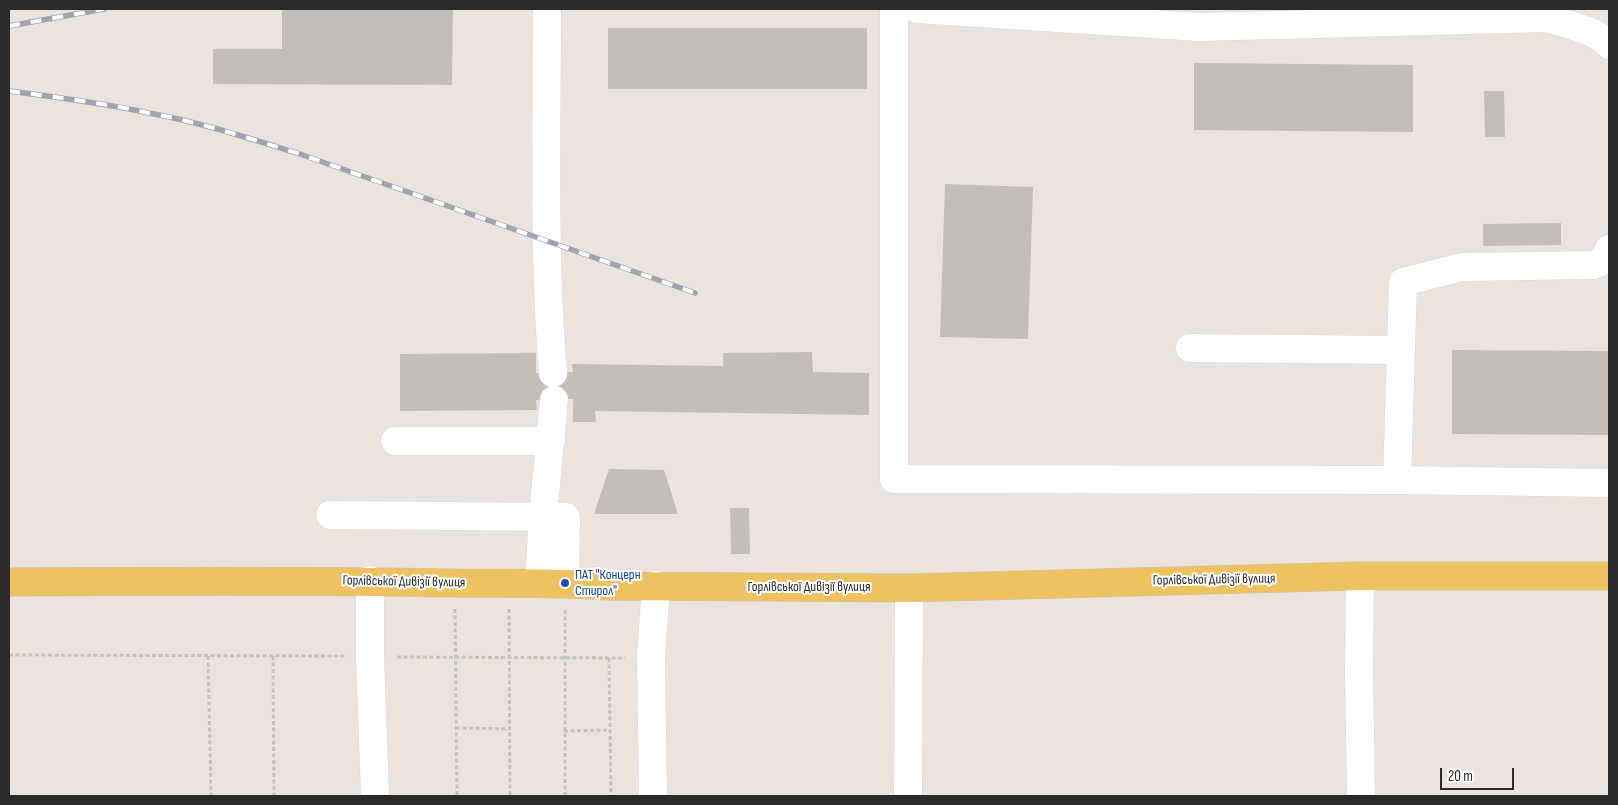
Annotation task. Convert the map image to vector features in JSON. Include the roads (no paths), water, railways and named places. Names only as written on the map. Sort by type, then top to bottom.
[{"type":"main road","name":"Горлівської Дивізії вулиця","points":[[9,582],[370,580],[509,584],[552,583],[605,586],[910,588],[1360,576],[1609,576]]},
{"type":"street","points":[[548,9],[546,242],[553,373]]},
{"type":"street","points":[[894,9],[894,479],[1397,480],[1609,483]]},
{"type":"street","points":[[917,9],[1199,27],[1546,13],[1593,33],[1606,40],[1609,45]]},
{"type":"street","points":[[1397,480],[1402,282],[1462,267],[1594,265],[1604,260],[1609,249]]},
{"type":"street","points":[[1190,348],[1400,350]]},
{"type":"street","points":[[552,583],[543,516],[554,400]]},
{"type":"street","points":[[394,441],[550,441]]},
{"type":"street","points":[[330,515],[543,516]]},
{"type":"street","points":[[1360,576],[1361,796]]},
{"type":"street","points":[[370,580],[370,656],[375,796]]},
{"type":"street","points":[[653,796],[651,657],[656,586]]},
{"type":"street","points":[[908,796],[910,588]]},
{"type":"railway","points":[[9,26],[104,9]]},
{"type":"railway","points":[[9,91],[132,109],[242,136],[297,153],[695,293]]},
{"type":"place","name":"ПАТ \"Концерн Стирол\"","points":[[565,583]]}]
